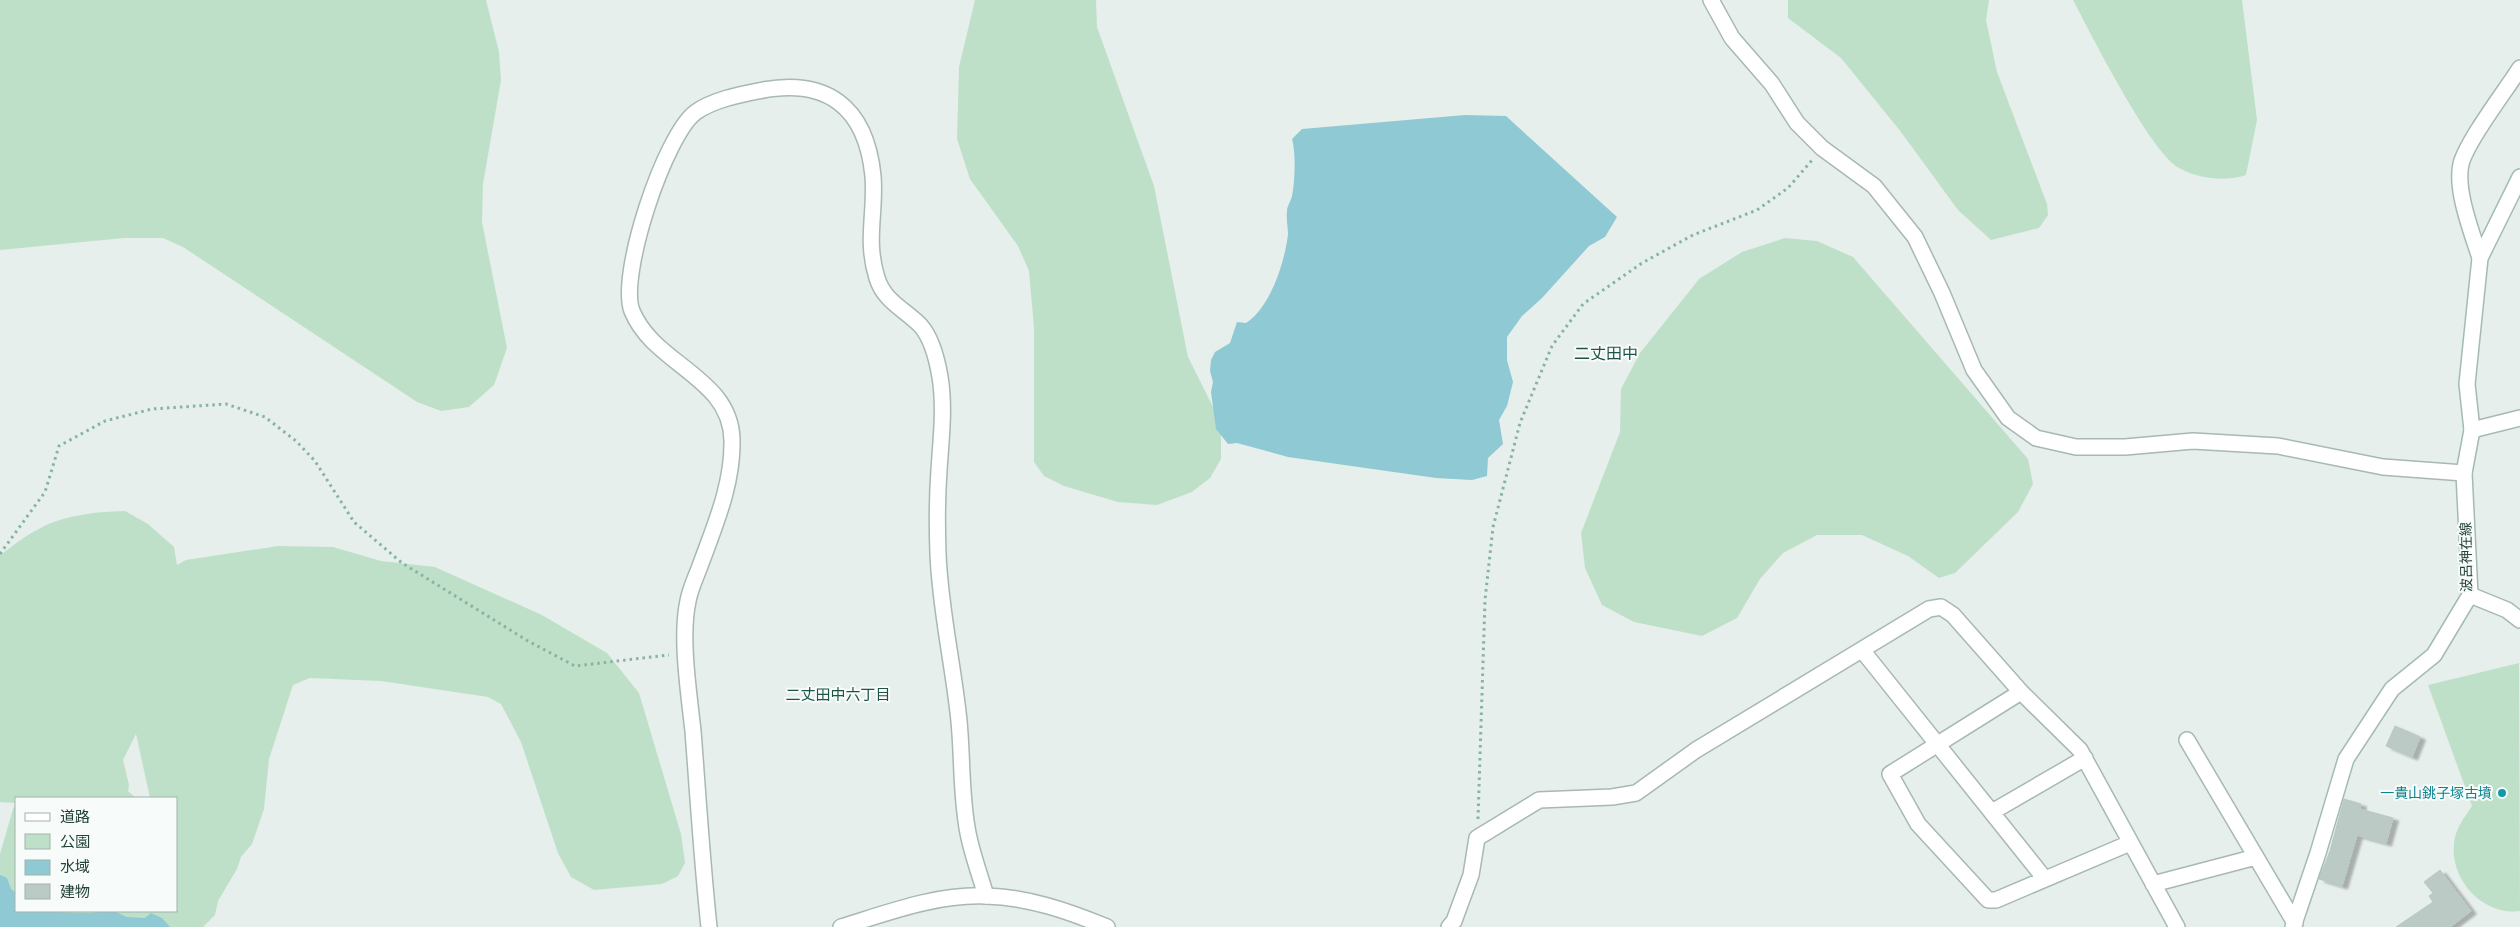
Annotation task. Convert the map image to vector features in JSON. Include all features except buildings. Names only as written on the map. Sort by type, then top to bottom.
[{"type":"street","points":[[1711,0],[1732,38],[1772,84],[1798,123],[1822,148],[1874,186],[1915,237],[1942,293],[1974,370],[2008,418],[2036,438],[2076,447],[2125,447],[2193,441],[2278,446],[2383,467],[2464,473]]},
{"type":"street","points":[[2480,258],[2466,210],[2460,175],[2461,163],[2470,145],[2520,68]]},
{"type":"street","points":[[709,927],[686,653],[687,602],[723,502],[730,471],[732,426],[724,405],[705,384],[672,359],[646,333],[637,320],[630,304],[631,275],[658,174],[679,131],[694,113],[714,103],[746,93],[774,88],[804,87],[821,92],[841,103],[854,116],[863,134],[873,174],[869,242],[877,278],[882,290],[892,304],[923,328],[935,355],[940,380],[942,412],[937,499],[942,609],[959,713],[968,832],[986,896]]},
{"type":"street","name":"波呂神在線","points":[[2294,925],[2346,759],[2392,689],[2434,655],[2470,595],[2464,473],[2472,430],[2467,384],[2480,258],[2520,177]]},
{"type":"street","points":[[2472,430],[2520,418]]},
{"type":"street","points":[[2470,595],[2508,610],[2520,620]]},
{"type":"street","points":[[1449,927],[1454,921],[1471,875],[1477,838],[1539,800],[1612,797],[1636,793],[1696,750],[1928,609],[1941,607],[1953,615],[2021,692],[2080,750],[2177,927]]},
{"type":"street","points":[[1862,650],[2045,879]]},
{"type":"street","points":[[2021,692],[1890,774],[1918,824],[1988,900],[1996,900],[2130,843]]},
{"type":"street","points":[[2187,740],[2294,925]]},
{"type":"street","points":[[1992,812],[2085,758]]},
{"type":"street","points":[[2153,884],[2256,857]]},
{"type":"street","points":[[841,927],[905,907],[955,898],[986,896],[1034,902],[1065,910],[1107,927]]},
{"type":"path","points":[[1477,838],[1485,600],[1493,527],[1520,423],[1552,346],[1583,304],[1642,263],[1693,235],[1758,210],[1788,188],[1822,148]]},
{"type":"path","points":[[0,554],[45,492],[60,446],[106,421],[152,408],[226,404],[265,417],[296,441],[315,461],[354,522],[402,562],[536,645],[575,666],[686,653]]},
{"type":"green space","points":[[0,0],[486,0],[499,52],[501,80],[483,184],[482,222],[507,348],[494,385],[469,407],[441,411],[417,402],[183,247],[163,238],[124,238],[0,250]]},
{"type":"green space","points":[[975,0],[1096,0],[1097,27],[1154,186],[1188,357],[1214,409],[1221,435],[1221,459],[1210,478],[1192,492],[1157,505],[1118,502],[1064,486],[1044,476],[1034,462],[1034,328],[1029,271],[1018,246],[970,179],[957,139],[959,67]]},
{"type":"green space","points":[[1788,0],[1989,0],[1986,20],[1997,72],[2047,204],[2048,215],[2039,228],[1991,240],[1958,210],[1901,132],[1841,58],[1788,18]]},
{"type":"green space","points":[[2073,0],[2242,0],[2257,120],[2246,175],[2221,179],[2204,177],[2179,168],[2167,158],[2137,117]]},
{"type":"green space","points":[[1785,238],[1817,241],[1853,257],[2028,459],[2033,484],[2018,512],[1955,573],[1939,578],[1908,556],[1862,535],[1817,535],[1783,553],[1760,579],[1737,618],[1702,636],[1634,622],[1602,605],[1585,568],[1581,533],[1620,432],[1621,389],[1640,353],[1699,279],[1742,252]]},
{"type":"green space","points":[[125,511],[148,524],[174,547],[177,565],[186,560],[278,546],[333,547],[381,561],[435,567],[542,615],[607,653],[639,693],[681,834],[685,863],[678,876],[662,884],[594,890],[571,877],[558,853],[521,742],[501,704],[488,697],[381,681],[310,678],[293,685],[269,759],[264,809],[252,844],[241,857],[237,869],[218,901],[215,915],[203,927],[116,927],[48,912],[178,912],[178,797],[150,797],[136,734],[123,760],[129,785],[128,791],[135,797],[15,797],[15,803],[0,802],[0,555],[31,533],[56,521],[102,512]]},
{"type":"green space","points":[[2519,663],[2520,911],[2506,911],[2494,908],[2472,893],[2463,882],[2457,870],[2454,857],[2456,833],[2472,806],[2428,685]]},
{"type":"green space","points":[[15,806],[15,903],[0,885],[0,854]]},
{"type":"water","points":[[1465,115],[1506,116],[1617,217],[1605,237],[1589,246],[1542,298],[1522,316],[1507,337],[1507,360],[1513,382],[1507,406],[1499,420],[1503,444],[1488,458],[1487,476],[1472,480],[1436,478],[1288,457],[1237,443],[1228,444],[1216,429],[1211,392],[1213,382],[1210,371],[1211,360],[1215,352],[1230,343],[1237,322],[1246,323],[1262,307],[1280,271],[1288,234],[1287,209],[1294,183],[1295,159],[1292,139],[1302,129]]},
{"type":"water","points":[[0,875],[7,878],[11,889],[15,892],[15,912],[116,912],[127,917],[145,918],[151,913],[162,918],[170,927],[0,927]]},
{"type":"place","name":"一貴山銚子塚古墳","points":[[2502,793]]},
{"type":"district","name":"二丈田中","points":[[1606,353]]},
{"type":"district","name":"二丈田中六丁目","points":[[838,695]]}]
